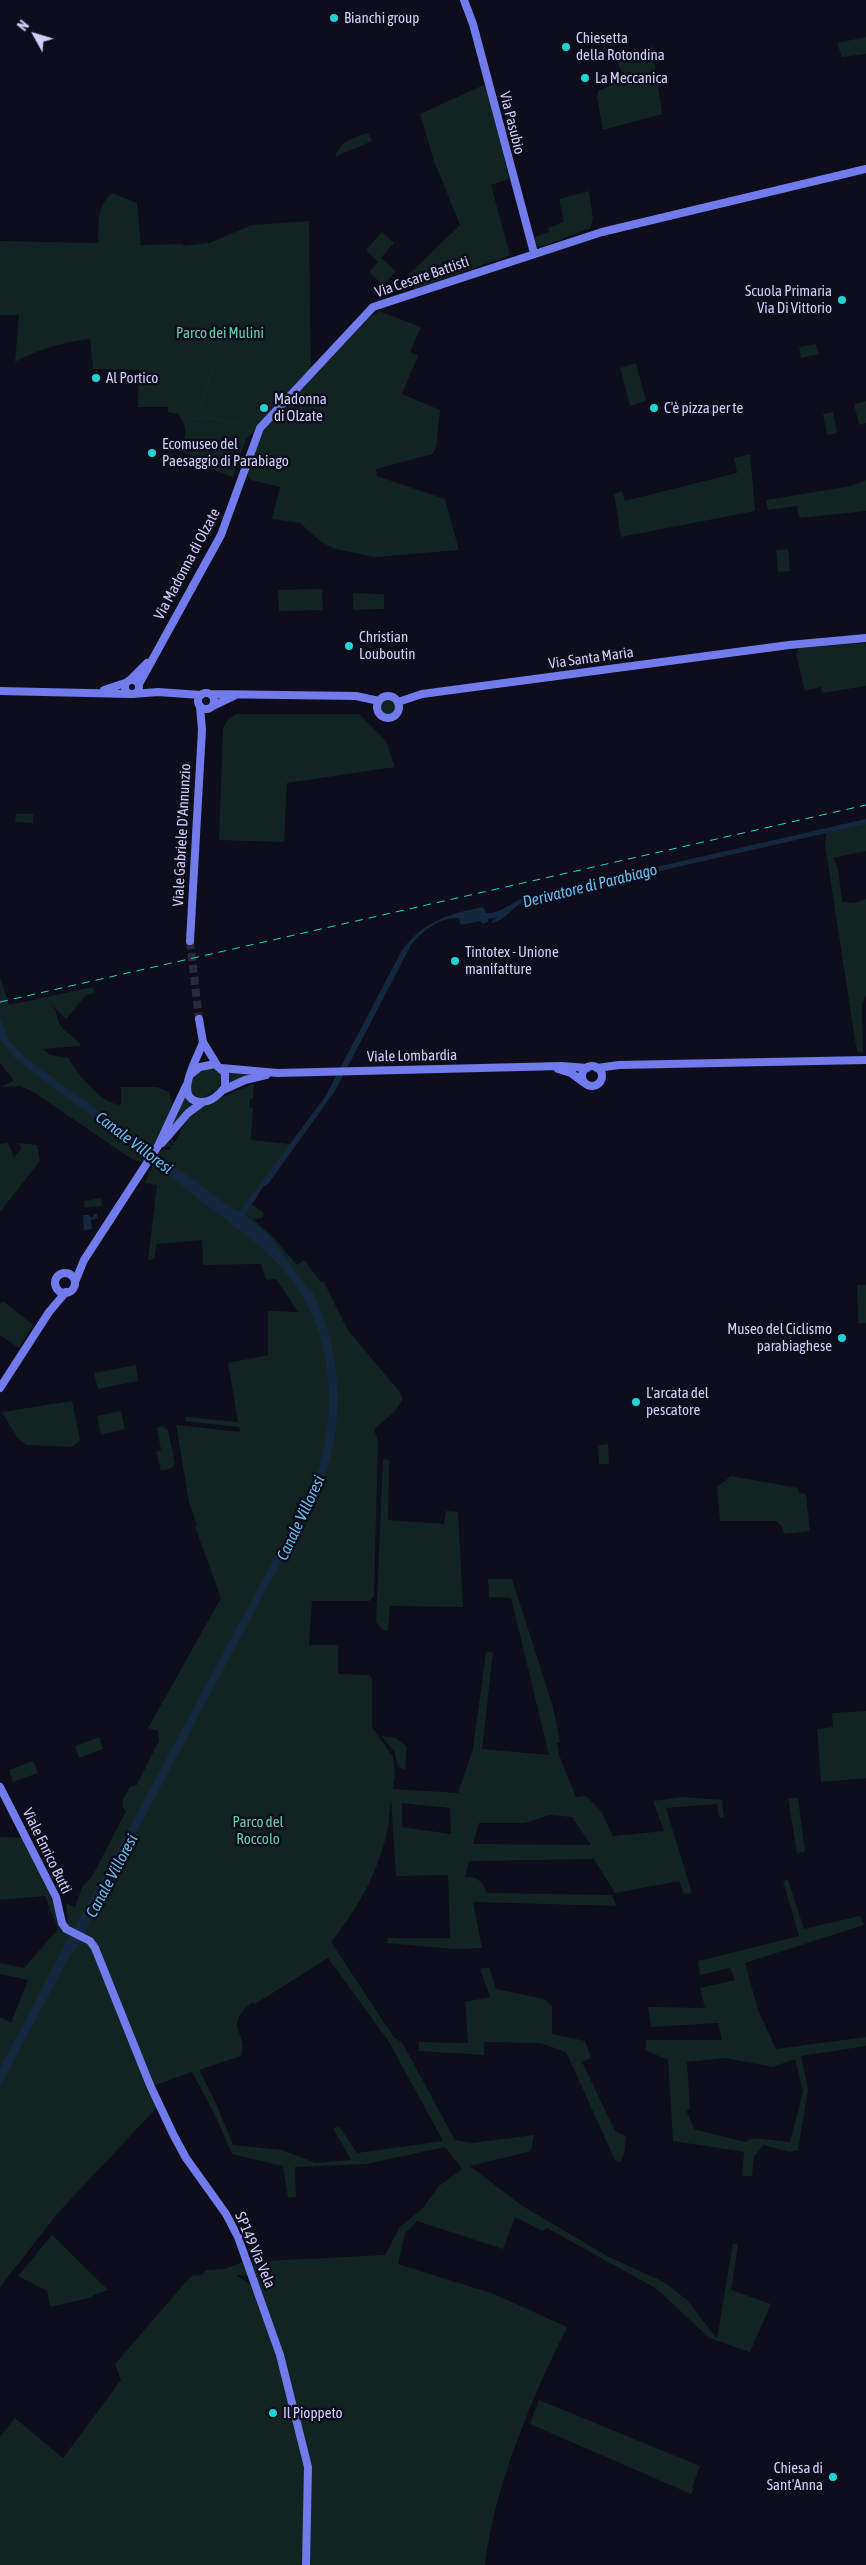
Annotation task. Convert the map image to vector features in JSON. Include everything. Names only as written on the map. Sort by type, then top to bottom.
[{"type":"street","name":"Via Pasubio","points":[[464,0],[473,24],[534,253]]},
{"type":"street","name":"Via Cesare Battisti","points":[[241,481],[260,428],[373,307],[534,253],[605,232],[866,169]]},
{"type":"street","name":"Via Madonna di Olzate","points":[[139,685],[151,658],[221,535],[241,481]]},
{"type":"street","name":"Via Santa Maria","points":[[398,702],[417,695],[788,645],[866,638]]},
{"type":"street","name":"Via Madonna di Olzate","points":[[128,681],[151,658]]},
{"type":"street","points":[[92,692],[113,688],[135,680],[139,685],[158,692]]},
{"type":"street","points":[[128,681],[126,691],[131,694]]},
{"type":"street","points":[[131,694],[139,685]]},
{"type":"street","points":[[0,691],[131,694],[183,693],[200,701],[204,709],[212,707],[214,700],[210,694]]},
{"type":"street","name":"Via Santa Maria","points":[[200,701],[210,694],[241,694],[356,696],[379,701],[389,696],[398,702]]},
{"type":"street","name":"Via Santa Maria","points":[[212,707],[241,694]]},
{"type":"street","name":"Viale Gabriele D'Annunzio","points":[[190,941],[202,730],[200,701]]},
{"type":"street","name":"Via Santa Maria","points":[[379,701],[378,712],[388,718],[397,713],[398,702]]},
{"type":"street","name":"Viale Gabriele D'Annunzio","points":[[202,730],[212,707]]},
{"type":"street","points":[[199,1019],[203,1042],[227,1080],[221,1091]]},
{"type":"street","points":[[190,1075],[203,1042]]},
{"type":"street","name":"Viale Lombardia","points":[[705,1065],[866,1060]]},
{"type":"street","name":"Viale Lombardia","points":[[0,1388],[56,1302],[73,1288],[84,1260],[157,1148],[190,1075],[204,1065],[212,1064],[278,1073],[546,1067],[866,1064]]},
{"type":"street","name":"Viale Lombardia","points":[[546,1067],[571,1073],[584,1083],[593,1086],[615,1070],[632,1066]]},
{"type":"street","points":[[584,1083],[582,1075],[587,1068]]},
{"type":"street","points":[[597,1068],[601,1076],[600,1081]]},
{"type":"street","name":"Viale Lombardia","points":[[157,1148],[188,1113],[203,1102],[245,1080],[278,1073]]},
{"type":"street","points":[[186,1086],[190,1097],[203,1102]]},
{"type":"street","name":"Viale Lombardia","points":[[56,1302],[58,1290],[55,1285],[56,1279],[62,1273],[68,1273],[84,1260]]},
{"type":"street","points":[[68,1273],[75,1282]]},
{"type":"street","points":[[58,1290],[66,1292]]},
{"type":"street","name":"Viale Enrico Butti","points":[[0,1787],[56,1897],[62,1923],[66,1929],[90,1941]]},
{"type":"street","name":"SP149 Via Vela","points":[[90,1941],[160,2107],[182,2151],[232,2223],[286,2373],[306,2450],[309,2484],[306,2565]]},
{"type":"green space","points":[[866,37],[866,54],[842,57],[837,43]]},
{"type":"green space","points":[[652,46],[662,114],[603,130],[597,98],[598,91],[614,84],[613,78],[622,74],[616,58]]},
{"type":"green space","points":[[486,84],[509,179],[491,185],[510,255],[415,289],[408,281],[408,275],[460,225],[434,161],[420,114]]},
{"type":"green space","points":[[368,133],[372,141],[335,157],[344,143]]},
{"type":"green space","points":[[589,191],[593,219],[590,228],[541,247],[535,243],[532,238],[549,232],[548,228],[564,222],[559,199]]},
{"type":"green space","name":"Parco dei Mulini","points":[[112,193],[137,203],[141,245],[183,244],[183,246],[209,243],[252,225],[309,221],[311,379],[370,317],[379,311],[421,327],[410,352],[418,356],[402,394],[440,410],[436,447],[433,454],[376,469],[377,476],[445,499],[459,550],[375,557],[335,549],[321,542],[300,523],[272,519],[280,487],[251,480],[247,473],[251,452],[282,403],[246,439],[233,477],[208,468],[210,463],[183,451],[185,427],[178,414],[168,412],[168,407],[138,407],[139,370],[93,369],[90,339],[51,347],[15,362],[19,315],[0,315],[0,241],[98,243],[101,210],[103,204]]},
{"type":"green space","points":[[382,232],[394,243],[381,258],[396,271],[383,285],[369,272],[378,262],[366,250]]},
{"type":"green space","points":[[816,344],[819,354],[801,358],[799,347]]},
{"type":"green space","points":[[636,363],[646,401],[630,406],[620,368]]},
{"type":"green space","points":[[866,401],[866,423],[859,425],[854,404]]},
{"type":"green space","points":[[833,412],[837,433],[827,435],[823,414]]},
{"type":"green space","points":[[750,454],[755,511],[621,537],[614,494],[622,491],[625,501],[737,473],[734,458]]},
{"type":"green space","points":[[866,480],[866,511],[799,518],[797,506],[768,510],[766,500],[851,486]]},
{"type":"green space","points":[[788,549],[790,571],[778,572],[776,550]]},
{"type":"green space","points":[[322,589],[323,610],[279,611],[278,590]]},
{"type":"green space","points":[[353,593],[384,594],[384,609],[353,610]]},
{"type":"green space","points":[[866,643],[866,686],[822,693],[821,687],[805,691],[796,654],[799,648]]},
{"type":"green space","points":[[388,699],[394,701],[396,707],[394,713],[388,715],[382,713],[380,707],[382,701]]},
{"type":"green space","points":[[236,714],[359,714],[386,741],[395,767],[287,783],[284,842],[219,840],[223,729],[228,719]]},
{"type":"green space","points":[[16,814],[33,814],[33,823],[15,822]]},
{"type":"green space","points":[[866,824],[866,851],[833,858],[838,868],[842,902],[855,903],[866,899],[866,995],[862,1004],[863,1053],[857,1051],[855,1040],[825,844],[826,833]]},
{"type":"green space","name":"Parco del Roccolo","points":[[0,977],[9,1005],[93,987],[95,993],[86,995],[66,1019],[50,1003],[56,1011],[59,1023],[81,1046],[43,1049],[50,1055],[68,1058],[98,1094],[113,1103],[121,1105],[121,1087],[157,1087],[169,1092],[173,1106],[151,1150],[156,1154],[162,1150],[169,1150],[171,1147],[162,1146],[166,1140],[172,1146],[173,1144],[169,1138],[171,1135],[174,1143],[183,1126],[193,1114],[227,1095],[254,1084],[253,1099],[250,1099],[249,1107],[253,1108],[251,1140],[290,1144],[248,1202],[264,1213],[262,1218],[253,1219],[273,1237],[297,1265],[304,1260],[321,1282],[324,1282],[347,1329],[400,1392],[403,1399],[396,1410],[374,1430],[378,1441],[374,1596],[369,1601],[312,1601],[309,1645],[338,1645],[338,1674],[369,1675],[372,1678],[372,1727],[393,1757],[395,1776],[393,1789],[458,1793],[473,1749],[486,1652],[493,1652],[482,1749],[549,1755],[511,1598],[489,1597],[488,1579],[512,1579],[553,1707],[560,1742],[557,1743],[559,1755],[576,1797],[586,1796],[601,1811],[613,1836],[664,1831],[653,1801],[683,1797],[722,1800],[724,1818],[719,1817],[717,1804],[666,1808],[692,1893],[684,1894],[679,1881],[615,1893],[594,1859],[469,1861],[465,1878],[473,1877],[479,1880],[487,1893],[612,1895],[617,1906],[473,1902],[482,1948],[454,1949],[387,1943],[388,1938],[450,1938],[448,1875],[396,1876],[391,1800],[389,1824],[374,1873],[359,1902],[331,1942],[393,2036],[403,2044],[455,2140],[472,2143],[534,2135],[531,2151],[470,2166],[521,2205],[607,2256],[664,2282],[687,2300],[717,2339],[733,2243],[738,2245],[731,2290],[771,2304],[750,2352],[709,2338],[657,2289],[547,2228],[542,2231],[515,2217],[503,2249],[417,2221],[405,2233],[398,2264],[494,2294],[567,2327],[516,2443],[497,2505],[485,2565],[0,2565],[0,2437],[15,2418],[63,2458],[121,2380],[115,2364],[191,2276],[202,2275],[206,2270],[224,2269],[243,2262],[385,2255],[400,2227],[422,2209],[439,2186],[462,2169],[445,2147],[366,2164],[295,2167],[296,2197],[288,2198],[283,2166],[232,2154],[214,2113],[192,2072],[153,2086],[161,2103],[58,2213],[0,2287],[0,2017],[11,2023],[28,1980],[0,1974],[0,1963],[24,1968],[58,1929],[45,1896],[0,1900],[0,1837],[23,1838],[43,1876],[59,1921],[65,1928],[68,1923],[66,1903],[75,1907],[82,1887],[93,1875],[126,1811],[122,1806],[123,1799],[130,1787],[137,1785],[159,1741],[158,1731],[148,1728],[221,1598],[195,1527],[197,1526],[189,1502],[176,1425],[240,1432],[239,1427],[185,1421],[186,1417],[238,1422],[228,1363],[268,1355],[268,1311],[298,1312],[276,1279],[266,1280],[261,1264],[203,1265],[202,1240],[157,1244],[154,1259],[148,1260],[157,1185],[144,1183],[150,1173],[148,1171],[151,1171],[153,1162],[147,1158],[142,1162],[133,1160],[35,1093],[20,1086],[0,1087],[14,1081],[0,1063]],"holes":[[[402,1803],[450,1808],[451,1834],[402,1827]],[[550,1815],[572,1817],[591,1845],[473,1844],[479,1823],[525,1823]],[[328,1958],[389,2042],[443,2141],[357,2153],[340,2127],[333,2128],[351,2160],[316,2163],[282,2150],[233,2145],[215,2101],[199,2070],[241,2056],[243,2048],[238,2030],[238,2018],[252,2002],[255,2004]],[[236,2275],[257,2276],[253,2286]]]},
{"type":"green space","points":[[213,1066],[222,1074],[219,1088],[203,1098],[192,1095],[189,1080],[194,1073]]},
{"type":"green space","points":[[227,1070],[248,1073],[250,1075],[229,1082]]},
{"type":"green space","points":[[184,1093],[196,1103],[167,1133]]},
{"type":"green space","points":[[8,1143],[14,1157],[22,1148],[18,1143],[37,1145],[40,1161],[0,1212],[0,1144]]},
{"type":"green space","points":[[101,1198],[102,1206],[85,1208],[84,1201]]},
{"type":"green space","points":[[857,1285],[866,1285],[866,1323],[858,1323]]},
{"type":"green space","points":[[3,1301],[33,1325],[19,1348],[0,1335],[0,1304]]},
{"type":"green space","points":[[136,1365],[138,1381],[98,1389],[94,1373]]},
{"type":"green space","points":[[72,1401],[80,1440],[72,1447],[27,1445],[18,1439],[2,1412]]},
{"type":"green space","points":[[121,1411],[125,1429],[101,1435],[97,1416]]},
{"type":"green space","points":[[162,1426],[168,1430],[175,1463],[172,1468],[161,1471],[156,1452],[161,1450],[157,1428]]},
{"type":"green space","points":[[608,1444],[609,1464],[599,1464],[598,1445]]},
{"type":"green space","points":[[383,1459],[389,1460],[388,1520],[444,1524],[446,1511],[458,1512],[463,1607],[390,1606],[388,1630],[383,1630],[376,1622]]},
{"type":"green space","points":[[731,1476],[798,1488],[799,1493],[806,1494],[810,1531],[784,1534],[782,1526],[776,1521],[720,1521],[717,1487]]},
{"type":"green space","points":[[866,1711],[866,1778],[821,1782],[817,1729],[833,1727],[832,1713]]},
{"type":"green space","points":[[381,1736],[396,1738],[407,1747],[405,1770],[399,1767],[394,1751]]},
{"type":"green space","points":[[99,1737],[103,1749],[79,1758],[75,1746]]},
{"type":"green space","points":[[33,1761],[38,1773],[13,1782],[9,1770]]},
{"type":"green space","points":[[788,1798],[798,1798],[805,1852],[797,1853]]},
{"type":"green space","points":[[788,1880],[804,1929],[860,1916],[864,1925],[745,1963],[758,2010],[776,2049],[866,2037],[866,2046],[801,2056],[808,2090],[798,2150],[789,2152],[763,2145],[754,2157],[752,2176],[742,2176],[744,2152],[673,2141],[668,2060],[645,2050],[646,2040],[722,2040],[718,2023],[651,2027],[648,2007],[705,2008],[700,1988],[735,1980],[730,1968],[700,1975],[698,1961],[799,1936],[783,1881]],"holes":[[[725,2058],[773,2067],[795,2059],[803,2092],[790,2142],[753,2138],[745,2142],[694,2129],[686,2110],[690,2109],[687,2062]]]},
{"type":"green space","points":[[489,1967],[496,1989],[544,1999],[552,2006],[552,2034],[585,2041],[591,2058],[582,2062],[615,2131],[626,2136],[624,2155],[620,2162],[615,2160],[566,2052],[540,2043],[484,2042],[484,2055],[419,2051],[419,2042],[468,2043],[465,2002],[490,1997],[480,1969]]},
{"type":"green space","points":[[52,2235],[108,2290],[93,2295],[93,2297],[50,2307],[47,2291],[18,2276]]},
{"type":"green space","points":[[539,2400],[700,2466],[691,2494],[530,2424]]},
{"type":"water","points":[[866,819],[866,824],[524,902],[515,907],[502,919],[492,923],[498,917],[488,919],[488,922],[482,924],[480,921],[461,925],[459,918],[452,918],[438,922],[426,930],[411,945],[335,1091],[268,1184],[263,1187],[245,1215],[269,1236],[310,1291],[312,1290],[330,1337],[335,1362],[337,1411],[330,1461],[322,1485],[92,1915],[84,1936],[69,1957],[0,2086],[0,2068],[311,1490],[321,1461],[327,1432],[329,1402],[328,1371],[322,1342],[312,1314],[297,1288],[278,1264],[235,1226],[15,1058],[0,1039],[0,1017],[9,1041],[23,1056],[233,1209],[240,1211],[325,1097],[402,950],[410,940],[428,925],[448,916],[483,907],[486,913],[492,913],[529,896]]},
{"type":"water","points":[[94,1214],[97,1214],[98,1219],[91,1220],[92,1229],[84,1230],[83,1215],[89,1215],[92,1218]]},
{"type":"waterway","points":[[201,407],[212,368]]},
{"type":"waterway","points":[[188,420],[206,417],[237,424]]},
{"type":"tunnel","points":[[190,941],[199,1019]]},
{"type":"railway","points":[[0,1002],[866,805]]},
{"type":"place","name":"Bianchi group","points":[[334,18]]},
{"type":"place","name":"Chiesetta della Rotondina","points":[[566,47]]},
{"type":"place","name":"La Meccanica","points":[[585,78]]},
{"type":"place","name":"Scuola Primaria Via Di Vittorio","points":[[842,300]]},
{"type":"place","name":"Al Portico","points":[[96,378]]},
{"type":"place","name":"Madonna di Olzate","points":[[264,408]]},
{"type":"place","name":"C'è pizza per te","points":[[654,408]]},
{"type":"place","name":"Ecomuseo del Paesaggio di Parabiago","points":[[152,453]]},
{"type":"place","name":"Christian Louboutin","points":[[349,646]]},
{"type":"place","name":"Tintotex - Unione manifatture","points":[[455,961]]},
{"type":"place","name":"Museo del Ciclismo parabiaghese","points":[[842,1338]]},
{"type":"place","name":"L'arcata del pescatore","points":[[636,1402]]},
{"type":"place","name":"Il Pioppeto","points":[[273,2413]]},
{"type":"place","name":"Chiesa di Sant'Anna","points":[[833,2477]]},
{"type":"water label","name":"Derivatore di Parabiago","points":[[590,886]]},
{"type":"water label","name":"Canale Villoresi","points":[[134,1143]]},
{"type":"water label","name":"Canale Villoresi","points":[[301,1518]]},
{"type":"water label","name":"Canale Villoresi","points":[[112,1876]]}]
